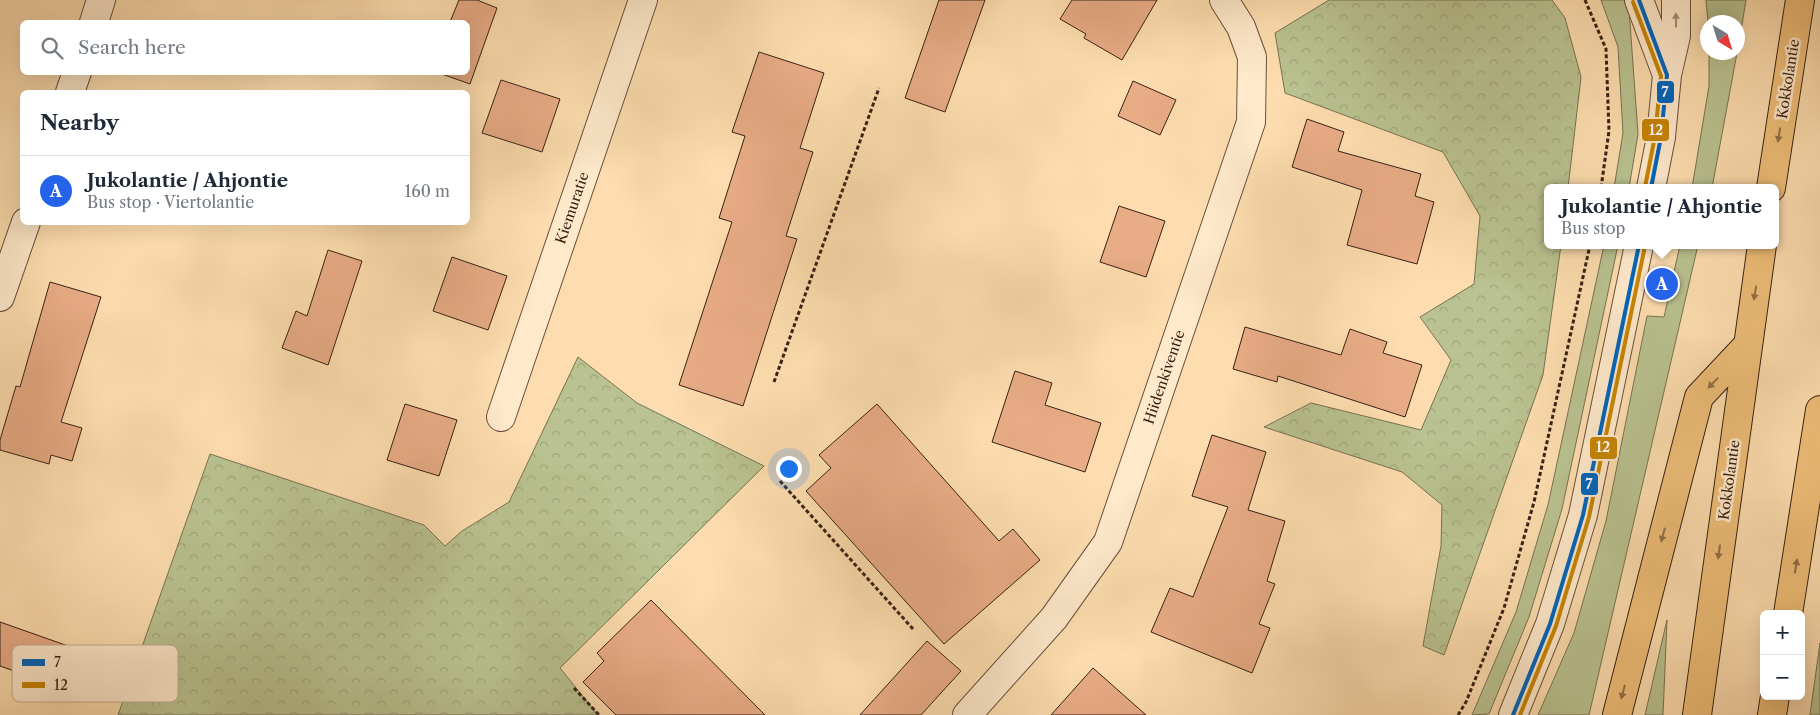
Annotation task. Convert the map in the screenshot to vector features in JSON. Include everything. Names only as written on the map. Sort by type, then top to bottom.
[{"type":"highway","name":"Kokkolantie","points":[[1772,184],[1800,0]]},
{"type":"highway","name":"Kokkolantie","points":[[1698,715],[1746,347],[1761,249]]},
{"type":"highway","points":[[1617,715],[1699,397],[1746,347]]},
{"type":"highway","points":[[1789,610],[1820,410]]},
{"type":"highway","points":[[1772,715],[1774,700]]},
{"type":"street","points":[[95,20],[101,0]]},
{"type":"street","name":"Kiemuratie","points":[[500,416],[643,0]]},
{"type":"street","name":"Hiidenkiventie","points":[[967,715],[1054,618],[1108,542],[1251,122],[1252,57],[1241,27],[1224,0]]},
{"type":"street","points":[[1639,0],[1667,75]]},
{"type":"street","points":[[1652,184],[1661,137],[1667,75],[1676,36],[1676,0]]},
{"type":"street","points":[[71,90],[76,75]]},
{"type":"street","points":[[1,291],[25,225]]},
{"type":"street","points":[[1513,715],[1550,624],[1583,515],[1638,249]]},
{"type":"path","points":[[1585,0],[1606,49],[1609,131],[1602,184]]},
{"type":"path","points":[[774,382],[879,88]]},
{"type":"path","points":[[1458,715],[1466,702],[1504,608],[1534,502],[1589,249]]},
{"type":"path","points":[[780,481],[913,628]]},
{"type":"path","points":[[574,688],[599,715]]},
{"type":"green space","points":[[1329,0],[1552,0],[1565,18],[1581,77],[1568,184],[1544,184],[1544,249],[1560,249],[1543,375],[1444,655],[1423,646],[1441,546],[1442,505],[1402,472],[1264,427],[1311,403],[1421,430],[1451,360],[1420,317],[1474,284],[1480,216],[1443,152],[1285,93],[1275,33]]},
{"type":"green space","points":[[1601,0],[1627,0],[1629,9],[1638,134],[1630,184],[1615,184],[1623,133],[1618,47]]},
{"type":"green space","points":[[1706,0],[1746,0],[1744,15],[1707,15]]},
{"type":"green space","points":[[1709,60],[1736,60],[1713,184],[1693,184],[1709,86]]},
{"type":"green space","points":[[1603,249],[1617,249],[1562,509],[1529,617],[1489,714],[1472,715],[1516,612],[1548,505]]},
{"type":"green space","points":[[1679,249],[1697,249],[1589,715],[1538,715],[1574,633],[1606,521],[1647,316],[1664,317]]},
{"type":"green space","points":[[578,357],[637,403],[764,466],[560,668],[598,715],[118,715],[123,702],[178,702],[178,645],[143,645],[210,454],[424,525],[445,546],[462,531],[509,502]]},
{"type":"green space","points":[[1667,620],[1663,715],[1645,715]]},
{"type":"green space","points":[[1820,643],[1820,715],[1810,715]]},
{"type":"building","points":[[459,0],[477,0],[497,8],[470,84],[444,75],[470,75],[470,20],[451,20]]},
{"type":"building","points":[[939,0],[985,0],[945,112],[905,98]]},
{"type":"building","points":[[1072,0],[1157,0],[1122,60],[1084,38],[1086,34],[1060,19]]},
{"type":"building","points":[[759,52],[824,73],[800,148],[813,152],[786,236],[797,239],[743,406],[679,385],[732,222],[719,218],[745,136],[732,132]]},
{"type":"building","points":[[501,80],[560,99],[542,152],[482,133]]},
{"type":"building","points":[[1133,81],[1176,100],[1160,135],[1118,116]]},
{"type":"building","points":[[1307,119],[1344,132],[1338,151],[1421,174],[1415,196],[1434,202],[1417,264],[1347,245],[1362,190],[1292,167]]},
{"type":"building","points":[[1119,206],[1165,221],[1146,277],[1100,262]]},
{"type":"building","points":[[328,250],[362,261],[328,365],[282,348],[296,311],[307,316]]},
{"type":"building","points":[[452,257],[507,276],[488,330],[433,311]]},
{"type":"building","points":[[50,282],[101,297],[61,422],[82,428],[72,461],[51,455],[49,464],[0,450],[0,440],[16,386],[20,387]]},
{"type":"building","points":[[1245,327],[1341,355],[1350,329],[1387,342],[1383,353],[1422,365],[1405,417],[1278,376],[1277,382],[1233,369]]},
{"type":"building","points":[[1015,371],[1052,383],[1045,405],[1101,423],[1085,472],[992,442]]},
{"type":"building","points":[[405,404],[457,420],[439,476],[387,460]]},
{"type":"building","points":[[877,404],[999,541],[1013,529],[1040,560],[944,644],[806,491],[831,468],[819,455]]},
{"type":"building","points":[[1212,435],[1266,452],[1248,510],[1285,521],[1267,581],[1275,584],[1259,624],[1270,628],[1252,673],[1151,632],[1170,588],[1193,597],[1228,507],[1192,496]]},
{"type":"building","points":[[651,600],[765,715],[616,715],[583,682],[604,661],[597,653]]},
{"type":"building","points":[[0,622],[65,645],[12,645],[12,670],[0,666]]},
{"type":"building","points":[[927,641],[961,671],[921,715],[860,715]]},
{"type":"building","points":[[1093,668],[1146,715],[1051,715]]},
{"type":"transit line","name":"7","points":[[1639,0],[1667,75],[1661,137],[1652,184]]},
{"type":"transit line","name":"12","points":[[1633,2],[1661,76],[1655,136],[1646,184]]},
{"type":"transit line","name":"7","points":[[1513,715],[1550,624],[1583,515],[1638,249]]},
{"type":"transit line","name":"12","points":[[1520,715],[1556,626],[1589,517],[1644,249]]},
{"type":"place","name":"Jukolantie / Ahjontie","points":[[1662,284]]}]
